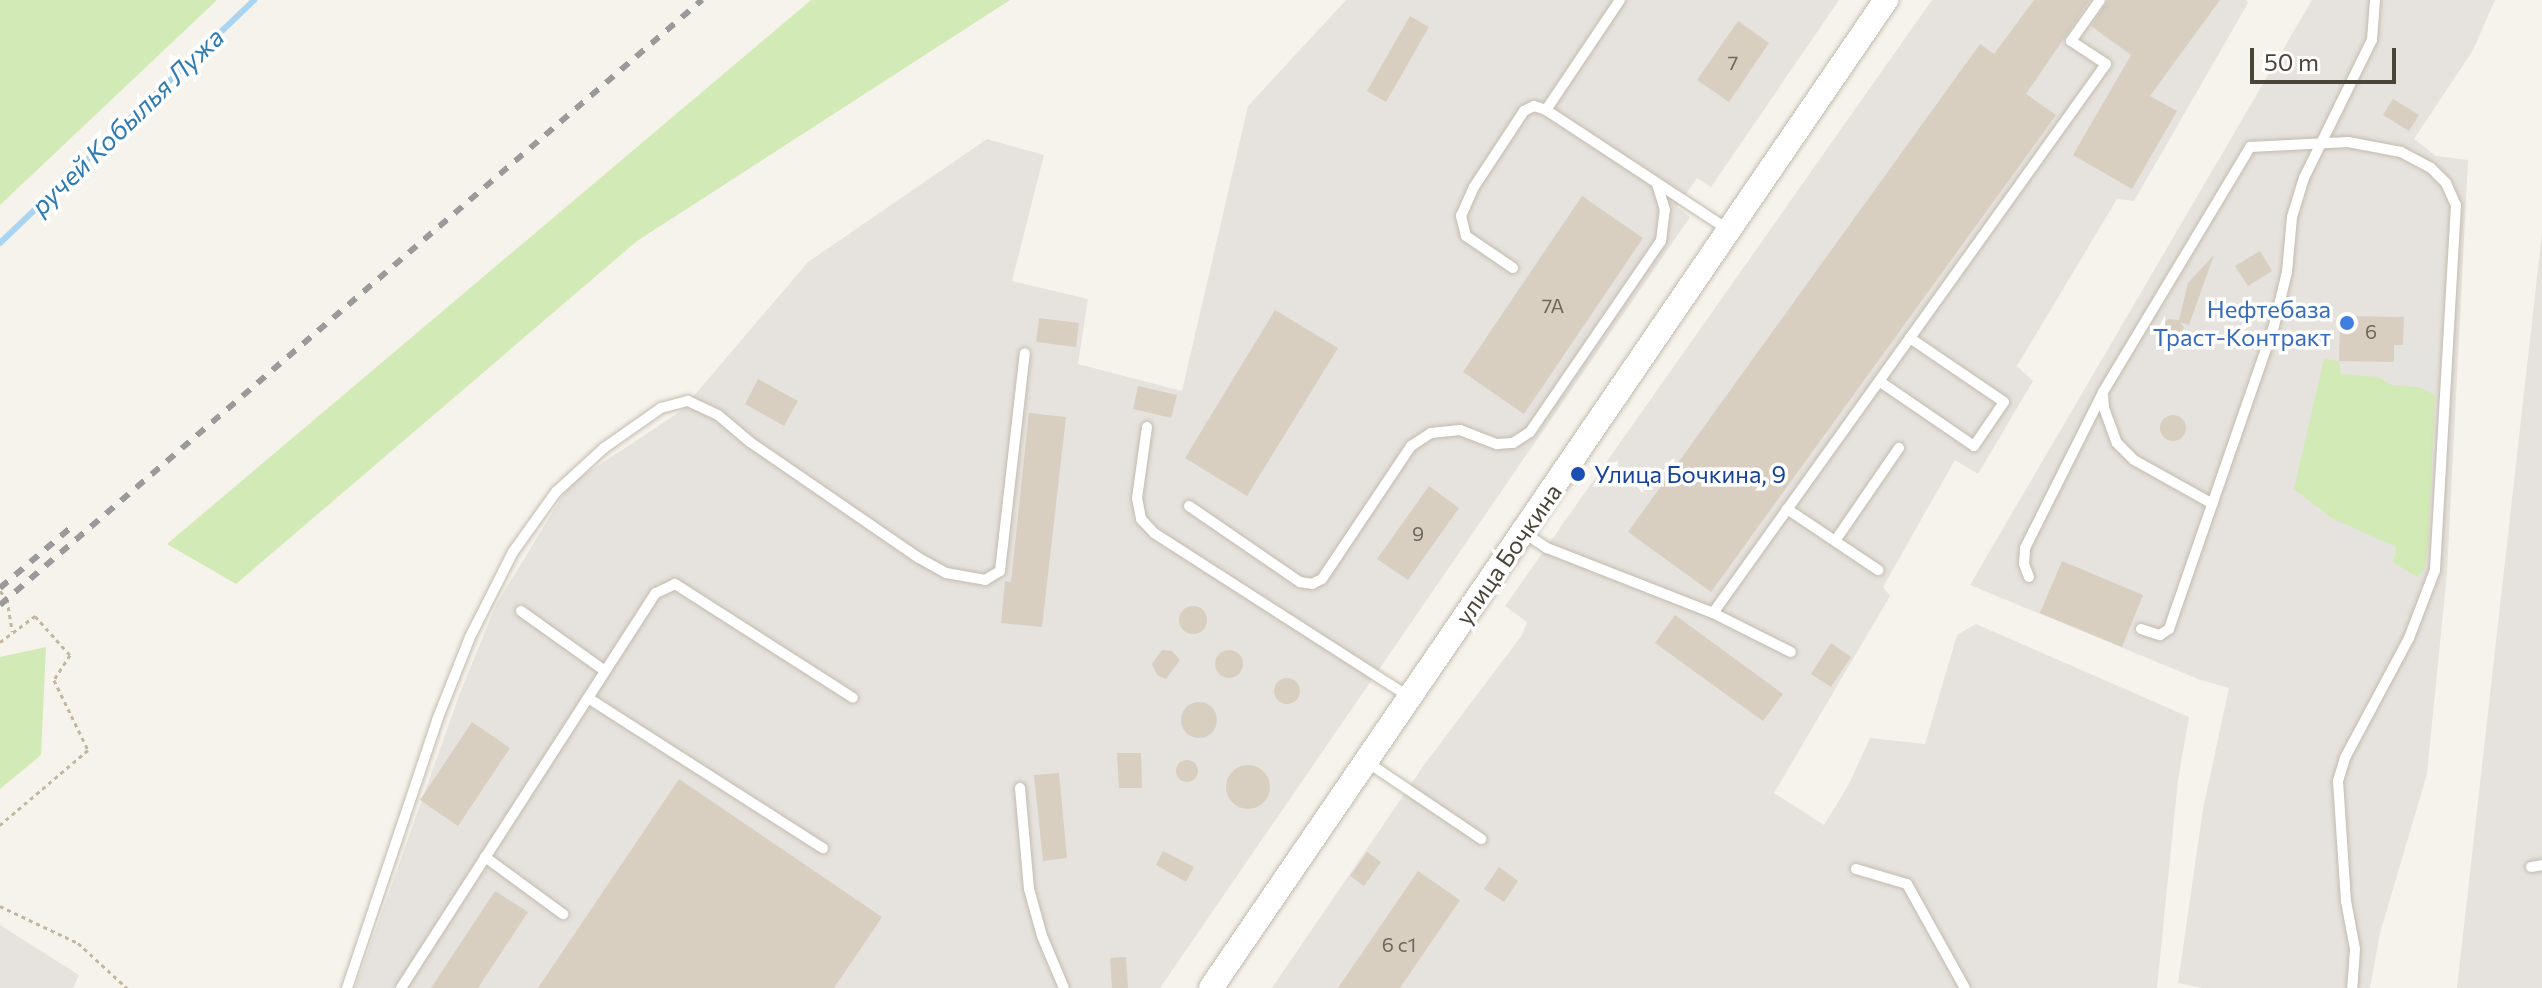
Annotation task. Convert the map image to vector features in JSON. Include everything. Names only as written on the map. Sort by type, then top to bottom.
[{"type":"street","name":"улица Бочкина","points":[[1211,988],[1886,0]]},
{"type":"lane","points":[[1546,110],[1620,0]]},
{"type":"lane","points":[[1713,613],[2106,64],[2071,41],[2100,0]]},
{"type":"lane","points":[[2141,629],[2160,635],[2169,629],[2274,326],[2287,272],[2292,217],[2304,178],[2372,40],[2376,26],[2375,0]]},
{"type":"lane","points":[[1513,268],[1466,236],[1461,216],[1474,187],[1524,111],[1534,106],[1546,110],[1731,231]]},
{"type":"lane","points":[[2029,577],[2024,564],[2025,548],[2103,392],[2250,147],[2348,142],[2401,152],[2431,168],[2446,183],[2456,205],[2435,570],[2409,638],[2345,758],[2338,781],[2346,901],[2355,949],[2352,988]]},
{"type":"lane","points":[[1189,506],[1300,582],[1312,584],[1322,579],[1411,446],[1431,433],[1460,430],[1497,444],[1513,443],[1530,432],[1661,241],[1665,210],[1657,183]]},
{"type":"lane","points":[[1879,381],[1974,446],[2004,402],[1910,338]]},
{"type":"lane","points":[[347,988],[437,720],[470,637],[513,552],[556,492],[604,448],[661,408],[688,401],[718,415],[750,442],[919,558],[946,573],[985,580],[1000,571],[1025,353]]},
{"type":"lane","points":[[2103,392],[2104,408],[2117,443],[2134,460],[2213,504]]},
{"type":"lane","points":[[1147,427],[1137,498],[1141,519],[1154,533],[1409,696]]},
{"type":"lane","points":[[1835,541],[1899,448]]},
{"type":"lane","points":[[1787,509],[1878,570]]},
{"type":"lane","points":[[1523,532],[1547,548],[1713,613],[1791,652]]},
{"type":"lane","points":[[401,988],[656,593],[675,584],[853,698]]},
{"type":"lane","points":[[521,611],[605,671]]},
{"type":"lane","points":[[588,698],[823,848]]},
{"type":"lane","points":[[1365,761],[1481,839]]},
{"type":"lane","points":[[1020,788],[1029,889],[1042,936],[1064,988]]},
{"type":"lane","points":[[485,857],[563,914]]},
{"type":"lane","points":[[1856,869],[1907,884],[1965,988]]},
{"type":"path","points":[[0,591],[7,599],[12,632]]},
{"type":"path","points":[[0,642],[35,616],[70,655],[54,680],[88,750],[0,825]]},
{"type":"path","points":[[0,906],[78,943],[127,988]]},
{"type":"shaded area","points":[[1346,0],[1839,0],[1711,187],[1697,178],[1677,207],[1690,217],[1160,988],[355,988],[460,693],[496,605],[563,495],[578,479],[681,411],[808,262],[987,139],[1044,155],[1012,281],[1088,299],[1078,364],[1182,391],[1248,106]]},
{"type":"shaded area","points":[[1932,0],[2246,0],[2248,3],[2134,201],[2117,199],[2017,366],[2033,381],[1978,474],[1955,460],[1883,587],[1890,596],[1774,793],[1824,825],[1849,784],[1870,738],[1925,744],[1957,635],[1976,624],[2189,717],[2178,780],[2157,988],[1272,988],[1424,765],[1522,635],[1527,622],[1505,606]]},
{"type":"shaded area","points":[[2312,0],[2495,0],[2473,50],[2414,139],[2436,156],[2468,160],[2447,573],[2427,774],[2380,933],[2370,988],[2203,988],[2178,983],[2203,809],[2229,688],[2198,679],[1970,585]]},
{"type":"shaded area","points":[[2542,233],[2542,988],[2457,988]]},
{"type":"shaded area","points":[[2394,345],[2438,348],[2435,395],[2420,387],[2391,385]]},
{"type":"shaded area","points":[[2333,519],[2396,547],[2393,562],[2330,535]]},
{"type":"shaded area","points":[[0,925],[79,975],[73,988],[0,988]]},
{"type":"green space","points":[[0,0],[217,0],[0,205]]},
{"type":"green space","points":[[811,0],[1010,0],[637,241],[236,584],[167,544]]},
{"type":"green space","points":[[2324,359],[2339,361],[2341,374],[2378,377],[2391,385],[2420,387],[2435,395],[2428,545],[2424,570],[2417,577],[2393,562],[2396,547],[2333,519],[2294,489]]},
{"type":"green space","points":[[46,647],[41,755],[0,789],[0,657]]},
{"type":"building","points":[[2034,0],[2090,0],[2026,94],[2056,115],[1711,592],[1628,532],[1980,44],[1994,54]]},
{"type":"building","points":[[2108,0],[2220,0],[2150,96],[2177,111],[2132,189],[2073,155],[2131,55],[2091,26]]},
{"type":"building","points":[[1410,16],[1429,27],[1386,102],[1367,91]]},
{"type":"building","points":[[1738,21],[1769,43],[1729,102],[1697,80]]},
{"type":"building","points":[[2393,99],[2419,115],[2409,131],[2383,115]]},
{"type":"building","points":[[1582,196],[1643,238],[1524,414],[1463,372]]},
{"type":"building","points":[[2260,251],[2272,271],[2248,286],[2235,266]]},
{"type":"building","points":[[2214,255],[2189,325],[2180,322],[2184,328],[2164,351],[2157,338],[2159,326],[2169,319],[2179,320],[2188,283]]},
{"type":"building","points":[[1275,310],[1338,348],[1247,496],[1185,458]]},
{"type":"building","points":[[2340,316],[2404,317],[2403,345],[2394,345],[2394,362],[2339,361]]},
{"type":"building","points":[[1039,318],[1079,323],[1076,347],[1036,342]]},
{"type":"building","points":[[758,379],[798,401],[784,426],[745,404]]},
{"type":"building","points":[[1138,386],[1177,395],[1171,418],[1133,409]]},
{"type":"building","points":[[1029,413],[1066,417],[1042,627],[1001,623],[1005,581],[1011,582]]},
{"type":"building","points":[[2173,415],[2182,419],[2186,428],[2182,437],[2173,441],[2164,437],[2160,428],[2164,419]]},
{"type":"building","points":[[1429,486],[1459,508],[1408,580],[1377,559]]},
{"type":"building","points":[[2062,561],[2143,595],[2122,647],[2040,613]]},
{"type":"building","points":[[1193,606],[1203,610],[1207,620],[1203,630],[1193,634],[1183,630],[1179,620],[1183,610]]},
{"type":"building","points":[[1675,615],[1783,694],[1763,721],[1655,643]]},
{"type":"building","points":[[1831,643],[1851,657],[1831,687],[1811,674]]},
{"type":"building","points":[[1162,650],[1172,651],[1180,660],[1166,679],[1157,675],[1152,664]]},
{"type":"building","points":[[1229,650],[1239,654],[1243,664],[1239,674],[1229,678],[1219,674],[1215,664],[1219,654]]},
{"type":"building","points":[[1287,678],[1296,682],[1300,691],[1296,700],[1287,704],[1278,700],[1274,691],[1278,682]]},
{"type":"building","points":[[1199,702],[1212,707],[1217,720],[1212,733],[1199,738],[1186,733],[1181,720],[1186,707]]},
{"type":"building","points":[[472,722],[510,748],[458,826],[420,800]]},
{"type":"building","points":[[1117,753],[1141,753],[1142,788],[1119,788]]},
{"type":"building","points":[[1183,760],[1191,760],[1198,771],[1191,782],[1183,782],[1176,775],[1176,767]]},
{"type":"building","points":[[1248,765],[1263,772],[1270,787],[1263,802],[1248,809],[1233,802],[1226,787],[1233,772]]},
{"type":"building","points":[[1059,773],[1067,858],[1043,861],[1034,775]]},
{"type":"building","points":[[679,779],[882,917],[834,988],[538,988]]},
{"type":"building","points":[[1163,851],[1194,867],[1186,882],[1156,865]]},
{"type":"building","points":[[1367,852],[1381,862],[1364,886],[1350,876]]},
{"type":"building","points":[[1499,867],[1518,881],[1504,902],[1484,889]]},
{"type":"building","points":[[1418,871],[1460,900],[1400,988],[1338,988]]},
{"type":"building","points":[[495,891],[528,912],[478,988],[431,988]]},
{"type":"building","points":[[1126,957],[1128,988],[1112,988],[1110,958]]},
{"type":"waterway","name":"ручей Кобылья Лужа","points":[[0,243],[254,0]]},
{"type":"railway","points":[[0,605],[702,0]]},
{"type":"railway","points":[[0,588],[69,529]]},
{"type":"place","name":"Нефтебаза Траст-Контракт","points":[[2347,323]]},
{"type":"place","name":"Улица Бочкина, 9","points":[[1578,474]]}]
